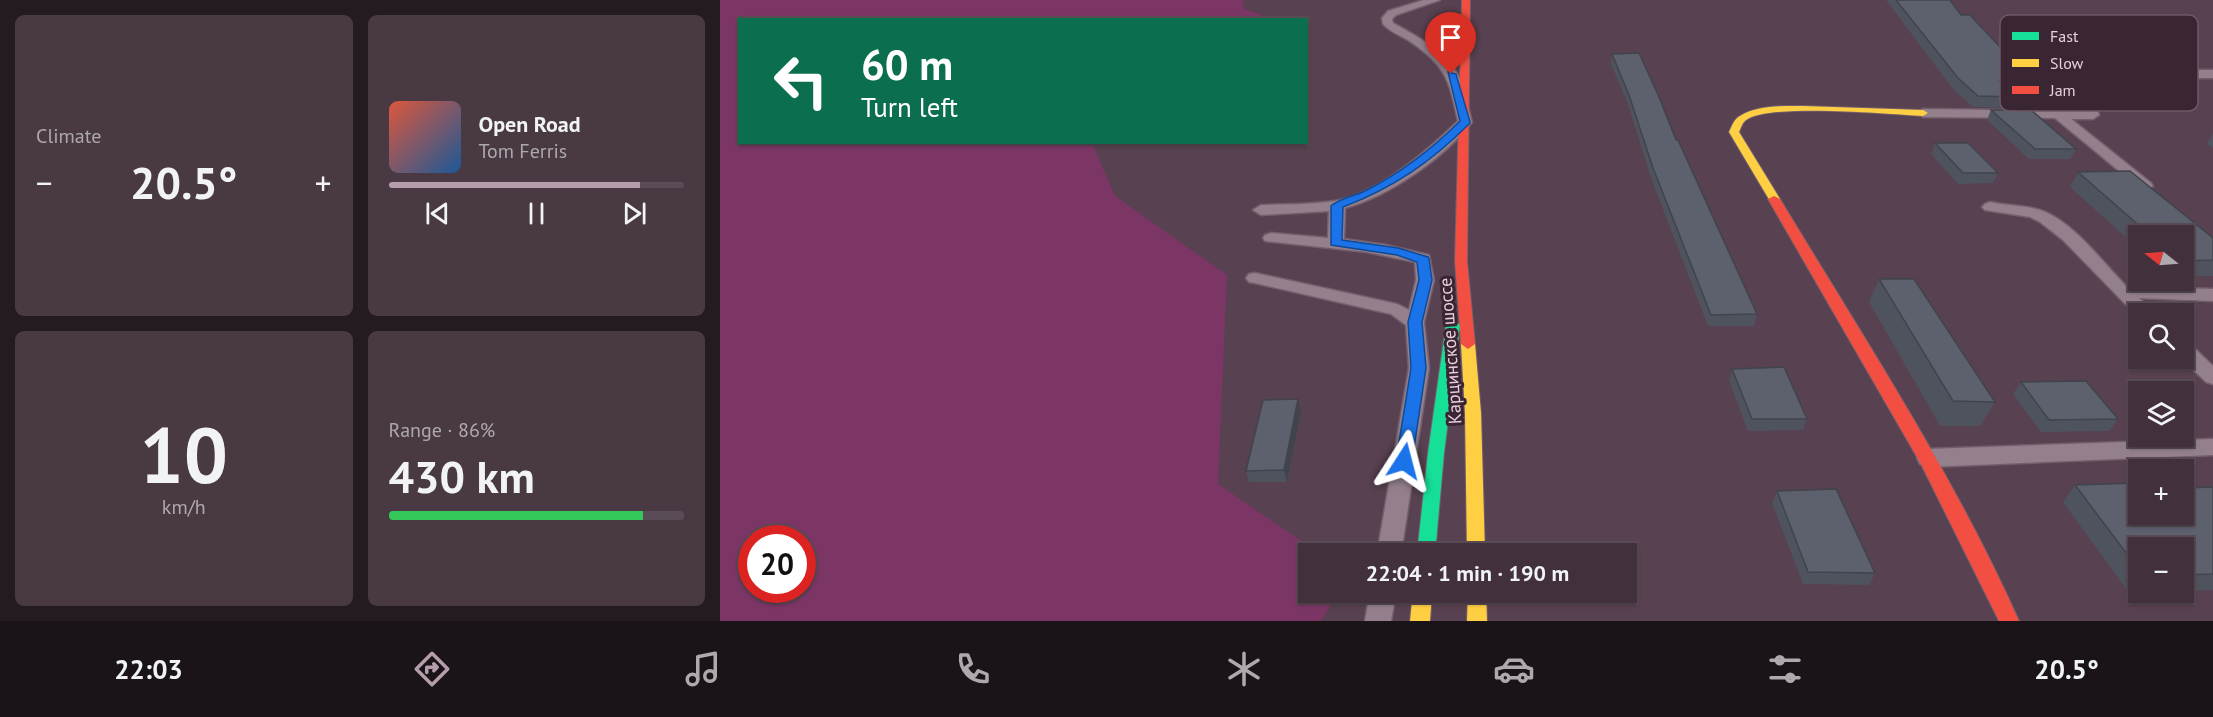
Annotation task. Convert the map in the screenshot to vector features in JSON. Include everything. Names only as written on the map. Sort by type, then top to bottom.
[{"type":"main road","points":[[1461,261],[1466,0]]},
{"type":"main road","points":[[1923,113],[1775,108],[1746,115],[1740,119],[1734,132],[1928,458],[1986,570],[2009,621]]},
{"type":"main road","name":"Карцинское шоссе","points":[[1427,543],[1436,453],[1461,261]]},
{"type":"main road","name":"Карцинское шоссе","points":[[1461,261],[1473,413],[1476,543]]},
{"type":"main road","points":[[1420,621],[1421,603]]},
{"type":"main road","points":[[1477,603],[1477,621]]},
{"type":"lane","points":[[1261,210],[1337,206],[1368,194],[1438,149],[1465,122],[1451,74],[1434,55],[1388,24],[1387,18],[1392,13],[1436,0]]},
{"type":"lane","points":[[2198,73],[2213,74]]},
{"type":"lane","points":[[1923,113],[2092,115],[2087,111]]},
{"type":"lane","points":[[2059,115],[2158,196]]},
{"type":"lane","points":[[1336,243],[1337,206]]},
{"type":"lane","points":[[1990,207],[2006,212],[2036,214],[2052,221],[2134,303]]},
{"type":"lane","points":[[1271,238],[1336,243],[1398,252],[1423,259],[1425,280],[1415,322],[1419,368],[1391,543]]},
{"type":"lane","points":[[1256,278],[1397,310],[1415,322]]},
{"type":"lane","points":[[2122,292],[2213,295]]},
{"type":"lane","points":[[2194,359],[2213,377]]},
{"type":"lane","points":[[1928,458],[2213,447]]},
{"type":"lane","points":[[1378,621],[1381,603]]},
{"type":"shaded area","points":[[720,0],[1244,0],[1243,8],[1268,18],[738,18],[738,144],[1092,144],[1115,196],[1227,275],[1218,484],[1304,543],[1298,543],[1298,603],[1332,603],[1321,621],[720,621]]},
{"type":"building","points":[[1896,0],[1950,0],[1961,15],[1970,15],[2000,47],[2000,97],[1978,96],[1958,78]]},
{"type":"building","points":[[1639,53],[1676,140],[1678,140],[1757,314],[1711,315],[1653,168],[1629,95],[1612,54]]},
{"type":"building","points":[[1991,110],[2032,111],[2076,149],[2035,149]]},
{"type":"building","points":[[1935,143],[1968,143],[1998,173],[1963,173]]},
{"type":"building","points":[[2130,171],[2213,238],[2213,260],[2194,261],[2194,225],[2138,225],[2078,172]]},
{"type":"building","points":[[1879,279],[1914,279],[1995,402],[1953,401]]},
{"type":"building","points":[[1784,367],[1807,419],[1752,419],[1732,369]]},
{"type":"building","points":[[2086,381],[2118,419],[2049,420],[2021,382]]},
{"type":"building","points":[[1298,399],[1284,470],[1246,471],[1263,400]]},
{"type":"building","points":[[2128,483],[2128,525],[2194,525],[2194,488],[2213,487],[2213,574],[2194,575],[2194,537],[2128,537],[2128,555],[2075,485]]},
{"type":"building","points":[[1836,489],[1875,573],[1808,572],[1777,491]]},
{"type":"traffic: fast","points":[[1427,543],[1453,325]]},
{"type":"traffic: slow","points":[[1774,199],[1734,132],[1739,121],[1744,117],[1758,112],[1803,108],[1923,113]]},
{"type":"traffic: slow","points":[[1468,344],[1473,413],[1476,543]]},
{"type":"traffic: slow","points":[[1420,621],[1422,603]]},
{"type":"traffic: slow","points":[[1477,603],[1477,621]]},
{"type":"traffic: jam","points":[[1466,0],[1461,261],[1468,344]]},
{"type":"traffic: jam","points":[[1774,199],[1927,460],[2009,621]]},
{"type":"route","points":[[1404,461],[1419,368],[1415,322],[1425,280],[1423,259],[1398,252],[1336,243],[1337,206],[1368,194],[1401,174],[1438,149],[1465,122],[1451,74]]}]
